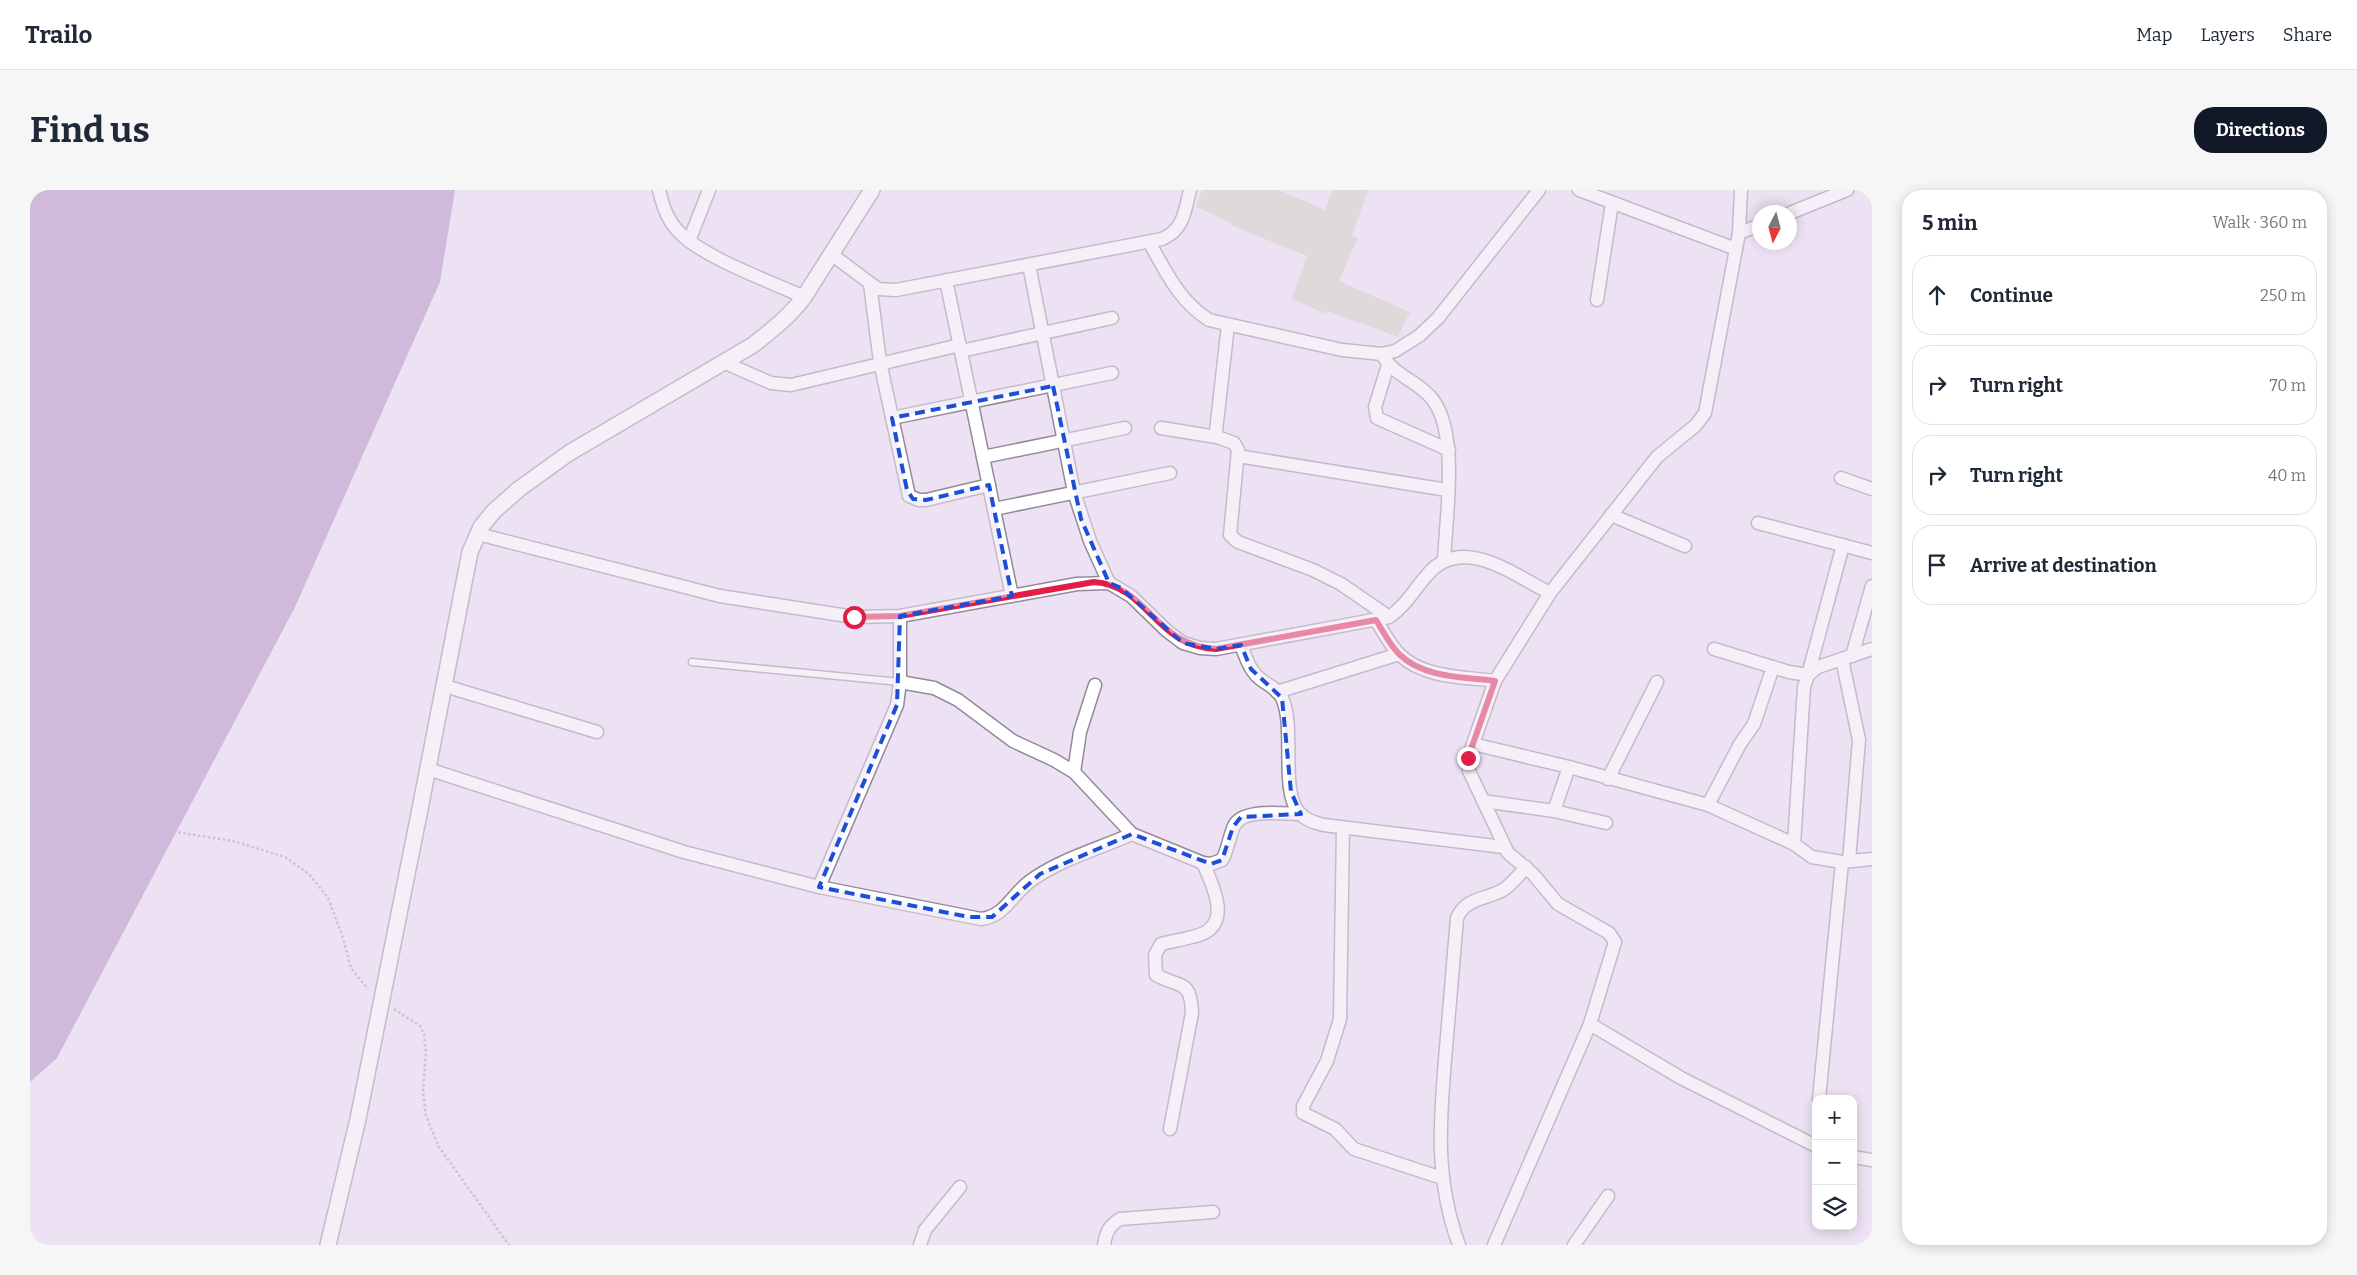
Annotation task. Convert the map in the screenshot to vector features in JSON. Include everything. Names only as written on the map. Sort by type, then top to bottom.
[{"type":"street","points":[[659,190],[663,206],[670,220],[689,241],[709,254],[804,297]]},
{"type":"street","points":[[689,241],[709,190]]},
{"type":"street","points":[[328,1245],[358,1119],[470,552],[478,534],[494,511],[519,489],[569,453],[753,345],[793,312],[872,190]]},
{"type":"street","points":[[831,254],[878,289],[890,290],[1162,239],[1176,231],[1181,224],[1190,190]]},
{"type":"street","points":[[1449,450],[1377,418],[1375,407],[1385,360],[1438,318],[1539,190]]},
{"type":"street","points":[[1579,190],[1606,197],[1736,250]]},
{"type":"street","points":[[1494,1245],[1590,1024],[1615,942],[1609,933],[1558,904],[1526,867],[1503,847],[1468,765],[1468,758],[1495,681],[1550,593],[1657,457],[1696,425],[1705,413],[1739,233],[1741,190]]},
{"type":"street","points":[[1797,210],[1847,190]]},
{"type":"street","points":[[1597,300],[1606,197]]},
{"type":"street","points":[[1739,233],[1752,228]]},
{"type":"street","points":[[1148,242],[1182,299],[1193,310],[1209,320],[1385,360],[1433,400],[1446,430],[1449,450],[1444,560]]},
{"type":"street","points":[[1029,264],[1074,492],[1090,541],[1109,583]]},
{"type":"street","points":[[946,280],[1012,596]]},
{"type":"street","points":[[870,284],[880,362],[909,496],[919,500],[926,500],[989,485]]},
{"type":"street","points":[[723,362],[781,385],[802,383],[880,362],[1042,334],[1112,318]]},
{"type":"street","points":[[1217,437],[1228,325]]},
{"type":"street","points":[[892,418],[1112,374]]},
{"type":"street","points":[[983,457],[1125,428]]},
{"type":"street","points":[[1161,428],[1217,437],[1237,446],[1238,456],[1229,529],[1232,538],[1313,570],[1341,584],[1389,617]]},
{"type":"street","points":[[1238,456],[1447,490]]},
{"type":"street","points":[[994,509],[1170,473]]},
{"type":"street","points":[[1841,478],[1872,489]]},
{"type":"street","points":[[1611,515],[1684,546]]},
{"type":"street","points":[[1758,523],[1872,552]]},
{"type":"street","points":[[478,534],[720,596],[854,617],[900,616],[1077,584],[1109,583],[1121,588],[1167,631],[1184,642],[1200,648],[1216,649],[1389,617],[1398,612],[1429,572],[1444,560],[1468,556],[1482,559],[1550,593]]},
{"type":"street","points":[[1794,844],[1804,687],[1843,545]]},
{"type":"street","points":[[1819,1095],[1859,740],[1847,657],[1872,586]]},
{"type":"street","points":[[819,887],[893,716],[900,682],[900,616]]},
{"type":"street","points":[[1376,620],[1399,654],[1413,665],[1427,671],[1495,681]]},
{"type":"street","points":[[1241,645],[1251,669],[1257,677],[1282,698],[1286,716],[1291,792],[1294,806],[1301,814],[1312,822],[1343,828],[1503,847]]},
{"type":"street","points":[[1714,649],[1773,667],[1808,675]]},
{"type":"street","points":[[1808,675],[1818,666],[1872,649]]},
{"type":"street","points":[[1277,692],[1399,654]]},
{"type":"street","points":[[1708,805],[1740,744],[1754,724],[1773,667]]},
{"type":"street","points":[[900,682],[923,685],[946,694],[1007,738],[1074,772],[1132,834],[1203,863],[1211,864],[1222,860],[1234,827],[1241,818],[1257,814],[1301,814]]},
{"type":"street","points":[[1608,779],[1657,682]]},
{"type":"street","points":[[1074,772],[1080,732],[1095,685]]},
{"type":"street","points":[[444,686],[597,732]]},
{"type":"street","points":[[1472,744],[1569,767],[1708,805],[1794,844],[1812,857],[1846,862],[1872,859]]},
{"type":"street","points":[[1554,811],[1569,767]]},
{"type":"street","points":[[428,769],[684,852],[819,887],[969,917],[992,917],[1040,874],[1132,834]]},
{"type":"street","points":[[1484,801],[1554,811],[1606,823]]},
{"type":"street","points":[[1343,828],[1340,1019],[1327,1062],[1303,1106],[1303,1113],[1335,1129],[1354,1149],[1442,1178]]},
{"type":"street","points":[[1170,1129],[1192,1013],[1192,1001],[1190,992],[1185,987],[1156,975],[1155,955],[1161,944],[1202,934],[1217,919],[1216,895],[1203,863]]},
{"type":"street","points":[[1459,1245],[1448,1210],[1442,1178],[1440,1137],[1457,918],[1460,911],[1472,901],[1508,886],[1526,867]]},
{"type":"street","points":[[1590,1024],[1681,1078],[1812,1141]]},
{"type":"street","points":[[1857,1158],[1872,1160]]},
{"type":"street","points":[[920,1245],[925,1230],[960,1187]]},
{"type":"street","points":[[1574,1245],[1608,1196]]},
{"type":"street","points":[[1104,1245],[1105,1234],[1111,1224],[1120,1219],[1213,1212]]},
{"type":"lane","points":[[692,662],[900,682]]},
{"type":"path","points":[[30,809],[233,842]]},
{"type":"highlighted area","points":[[1053,386],[1081,519],[1109,583],[1121,588],[1183,643],[1216,649],[1241,645],[1251,669],[1282,698],[1291,792],[1301,814],[1241,817],[1233,827],[1222,860],[1211,864],[1132,834],[1040,874],[992,917],[969,917],[819,887],[897,705],[900,616],[1012,596],[989,485],[926,500],[913,499],[907,490],[892,418]]},
{"type":"shaded area","points":[[30,190],[455,190],[440,282],[295,607],[57,1058],[30,1082]]},
{"type":"building","points":[[1202,190],[1279,190],[1325,210],[1332,190],[1368,190],[1352,236],[1358,238],[1339,281],[1410,312],[1398,337],[1327,311],[1326,314],[1292,299],[1307,256],[1231,225],[1232,223],[1196,207]]},
{"type":"route","points":[[854,617],[900,616],[1094,582],[1109,583],[1121,588],[1167,631],[1184,642],[1200,648],[1216,649],[1376,620],[1399,654],[1413,665],[1427,671],[1446,675],[1495,681],[1468,758]]}]
